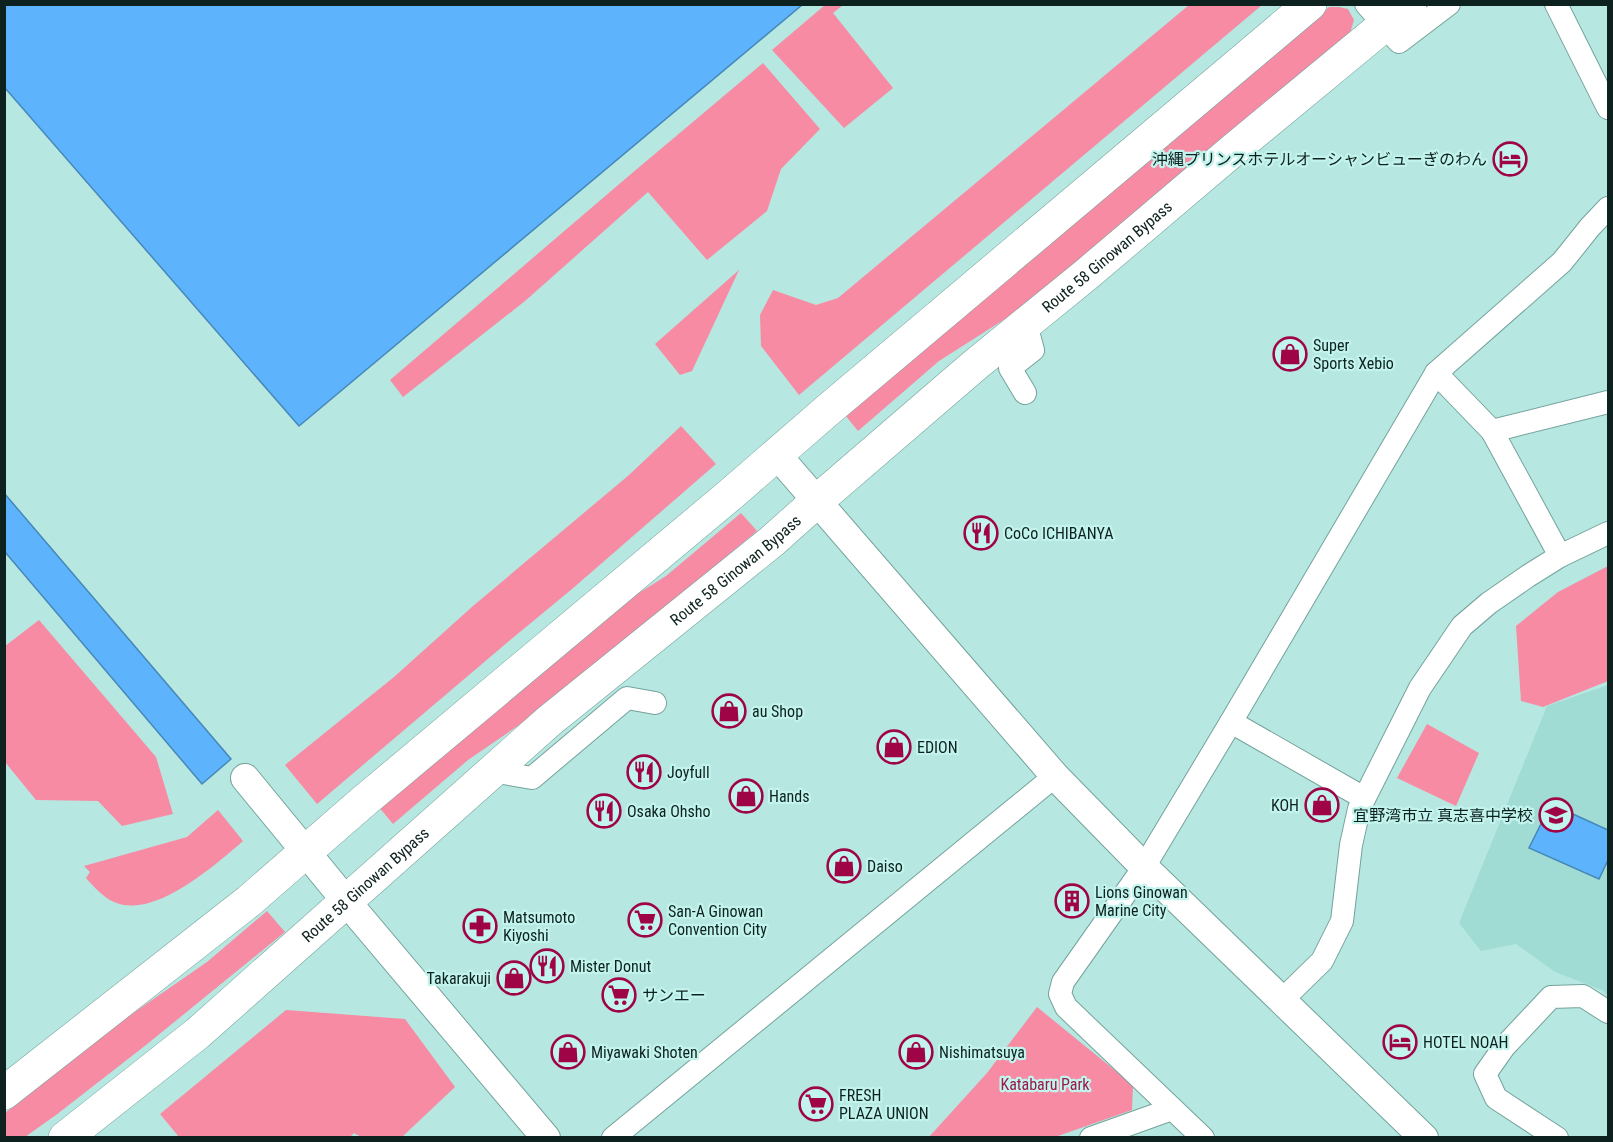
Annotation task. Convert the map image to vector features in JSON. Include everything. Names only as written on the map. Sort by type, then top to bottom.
[{"type":"highway","points":[[4,1093],[249,901],[1310,4]]},
{"type":"highway","name":"Route 58 Ginowan Bypass","points":[[65,1137],[198,1033],[549,721],[771,542],[975,365],[1026,324],[1374,15],[1410,4]]},
{"type":"street","points":[[1374,15],[1399,42],[1449,4]]},
{"type":"street","points":[[1556,4],[1608,108]]},
{"type":"street","points":[[1203,1137],[1066,1006],[1060,994],[1063,982],[1144,867],[1436,373],[1562,262],[1608,208]]},
{"type":"street","points":[[1025,393],[1010,369],[1033,350],[1026,324]]},
{"type":"street","points":[[1436,373],[1492,431],[1560,556]]},
{"type":"street","points":[[1492,431],[1608,402]]},
{"type":"street","points":[[777,455],[1055,776],[1144,867],[1424,1137]]},
{"type":"street","points":[[1282,1000],[1322,961],[1342,921],[1351,845],[1359,809],[1420,688],[1462,626],[1489,603],[1560,556],[1608,533]]},
{"type":"street","points":[[492,771],[532,778],[627,698],[655,703]]},
{"type":"street","points":[[1231,722],[1364,798]]},
{"type":"street","points":[[613,1137],[1055,776]]},
{"type":"street","points":[[245,778],[546,1137]]},
{"type":"street","points":[[1557,1137],[1496,1098],[1485,1074],[1504,1047],[1551,998],[1583,996],[1608,1012]]},
{"type":"street","points":[[1091,1137],[1172,1109]]},
{"type":"shaded area","name":"宜野湾市立 真志喜中学校","points":[[1608,685],[1608,995],[1602,990],[1555,972],[1516,944],[1481,951],[1459,923],[1547,706]]},
{"type":"green space","points":[[825,5],[843,5],[833,13],[893,88],[844,128],[772,50]]},
{"type":"green space","points":[[1189,5],[1262,5],[799,395],[761,346],[760,315],[773,290],[816,305],[838,298]]},
{"type":"green space","points":[[1329,7],[1348,9],[1354,20],[1350,33],[1016,312],[939,361],[858,431],[845,415]]},
{"type":"green space","points":[[763,63],[820,129],[781,169],[767,211],[707,260],[648,192],[525,301],[403,397],[390,380]]},
{"type":"green space","points":[[739,270],[692,371],[680,375],[655,344]]},
{"type":"green space","points":[[681,426],[716,464],[317,804],[285,765],[394,677],[473,606],[629,475]]},
{"type":"green space","points":[[741,513],[757,531],[548,705],[468,760],[393,824],[378,806],[599,618],[666,576]]},
{"type":"green space","points":[[1608,566],[1608,681],[1543,707],[1521,701],[1516,626],[1558,592]]},
{"type":"green space","points":[[39,620],[156,757],[173,814],[122,826],[98,801],[36,800],[5,762],[5,646]]},
{"type":"green space","points":[[1427,724],[1479,753],[1456,806],[1397,778]]},
{"type":"green space","points":[[218,810],[243,841],[200,876],[165,897],[130,906],[114,902],[102,895],[86,878],[90,872],[84,866],[187,837]]},
{"type":"green space","points":[[267,911],[285,932],[56,1115],[25,1137],[5,1138],[5,1113],[126,1018],[207,962]]},
{"type":"green space","name":"Katabaru Park","points":[[1037,1007],[1133,1085],[1132,1110],[1055,1137],[928,1138],[987,1073]]},
{"type":"green space","points":[[286,1010],[405,1019],[455,1087],[402,1137],[361,1137],[354,1133],[349,1138],[179,1137],[160,1114]]},
{"type":"water","points":[[4,5],[802,5],[299,426],[5,88]]},
{"type":"water","points":[[4,493],[231,759],[202,784],[5,552]]},
{"type":"water","points":[[1551,804],[1608,830],[1608,860],[1599,879],[1529,848]]},
{"type":"place","name":"沖縄プリンスホテルオーシャンビューぎのわん","points":[[1510,159]]},
{"type":"place","name":"Super Sports Xebio","points":[[1290,354]]},
{"type":"place","name":"CoCo ICHIBANYA","points":[[981,533]]},
{"type":"place","name":"au Shop","points":[[729,711]]},
{"type":"place","name":"EDION","points":[[894,747]]},
{"type":"place","name":"Joyfull","points":[[644,772]]},
{"type":"place","name":"Hands","points":[[746,796]]},
{"type":"place","name":"KOH","points":[[1322,805]]},
{"type":"place","name":"Osaka Ohsho","points":[[604,811]]},
{"type":"place","name":"宜野湾市立 真志喜中学校","points":[[1556,815]]},
{"type":"place","name":"Daiso","points":[[844,866]]},
{"type":"place","name":"Lions Ginowan Marine City","points":[[1072,901]]},
{"type":"place","name":"San-A Ginowan Convention City","points":[[645,920]]},
{"type":"place","name":"Matsumoto Kiyoshi","points":[[480,926]]},
{"type":"place","name":"Mister Donut","points":[[547,966]]},
{"type":"place","name":"Takarakuji","points":[[514,978]]},
{"type":"place","name":"サンエー","points":[[619,995]]},
{"type":"place","name":"HOTEL NOAH","points":[[1400,1042]]},
{"type":"place","name":"Miyawaki Shoten","points":[[568,1052]]},
{"type":"place","name":"Nishimatsuya","points":[[916,1052]]},
{"type":"place","name":"FRESH PLAZA UNION","points":[[816,1104]]}]
